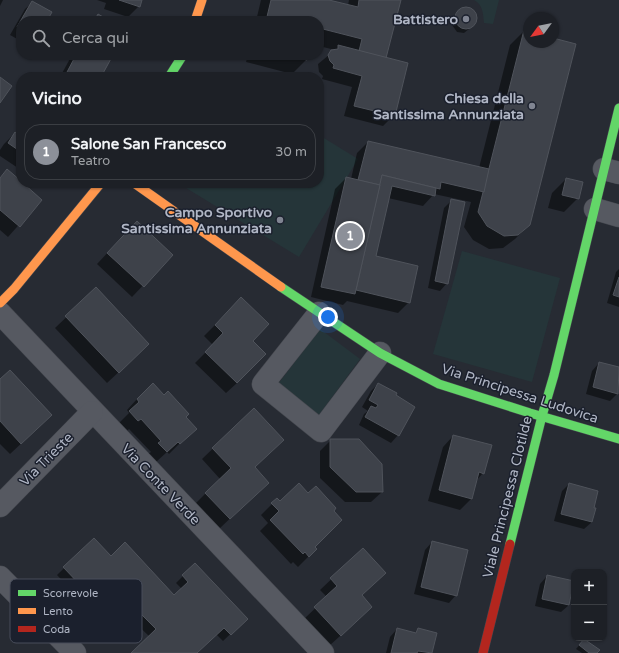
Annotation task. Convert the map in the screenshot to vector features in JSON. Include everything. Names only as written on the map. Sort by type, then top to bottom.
[{"type":"street","points":[[197,16],[202,0]]},
{"type":"street","points":[[173,72],[180,60]]},
{"type":"street","name":"Viale Principessa Clotilde","points":[[483,653],[595,209],[612,171],[619,108]]},
{"type":"street","points":[[0,303],[14,289],[98,188]]},
{"type":"street","name":"Via Principessa Ludovica","points":[[141,188],[380,354],[439,384],[619,439]]},
{"type":"street","points":[[595,209],[619,216]]},
{"type":"street","name":"Via Conte Verde","points":[[0,313],[92,412],[323,653]]},
{"type":"street","points":[[319,313],[263,384],[321,431],[380,354]]},
{"type":"street","name":"Via Trieste","points":[[0,506],[92,412]]},
{"type":"street","points":[[0,577],[10,587]]},
{"type":"street","points":[[65,643],[75,653]]},
{"type":"shaded area","points":[[474,0],[499,0],[493,24],[484,23],[481,7]]},
{"type":"shaded area","name":"Campo Sportivo Santissima Annunziata","points":[[324,138],[358,159],[299,257],[186,188],[324,188]]},
{"type":"shaded area","points":[[462,251],[560,278],[532,382],[433,354]]},
{"type":"shaded area","points":[[320,329],[360,359],[319,415],[278,384]]},
{"type":"building","points":[[119,0],[142,0],[140,7]]},
{"type":"building","points":[[271,0],[329,0],[358,7],[359,0],[401,0],[386,58],[359,51],[362,39],[324,29],[324,16],[267,16]]},
{"type":"building","points":[[32,1],[52,12],[50,16],[23,16]]},
{"type":"building","name":"Battistero","points":[[466,7],[474,10],[477,18],[474,26],[466,29],[458,26],[455,18],[458,10]]},
{"type":"building","name":"Chiesa della Santissima Annunziata","points":[[523,34],[523,48],[559,48],[559,40],[576,44],[530,225],[518,235],[504,236],[487,226],[478,212]]},
{"type":"building","points":[[338,45],[408,63],[395,116],[354,106],[362,76],[333,68],[334,65],[330,61],[328,55],[331,50],[338,49]]},
{"type":"building","points":[[73,60],[110,60],[104,72],[67,72]]},
{"type":"building","points":[[0,77],[12,86],[0,103]]},
{"type":"building","points":[[15,132],[16,149],[8,143]]},
{"type":"building","points":[[368,141],[489,169],[484,192],[441,182],[440,189],[382,175],[380,185],[358,180]]},
{"type":"building","points":[[7,169],[16,177],[16,188],[29,188],[42,200],[20,227],[0,210],[0,178]]},
{"type":"building","points":[[382,175],[436,188],[435,196],[392,186],[376,256],[418,266],[410,303],[356,290]]},
{"type":"building","points":[[346,177],[380,185],[355,294],[321,287]]},
{"type":"building","points":[[566,178],[583,182],[579,199],[562,195]]},
{"type":"building","points":[[451,199],[465,202],[448,284],[435,281]]},
{"type":"building","points":[[137,221],[173,255],[144,287],[107,253]]},
{"type":"building","points":[[619,277],[619,297],[613,295]]},
{"type":"building","points":[[96,287],[149,344],[119,373],[65,316]]},
{"type":"building","points":[[241,297],[269,324],[253,341],[266,354],[237,383],[205,352],[223,333],[215,325]]},
{"type":"building","points":[[599,362],[619,367],[618,394],[593,387]]},
{"type":"building","points":[[10,370],[52,415],[21,444],[0,421],[0,379]]},
{"type":"building","points":[[153,383],[164,395],[168,391],[189,414],[186,417],[197,429],[180,444],[178,442],[167,452],[158,443],[161,441],[141,419],[138,421],[129,411],[139,402],[137,399]]},
{"type":"building","points":[[378,383],[397,393],[396,395],[415,407],[399,436],[365,417],[371,406],[376,408],[378,405],[369,400]]},
{"type":"building","points":[[254,408],[284,440],[255,467],[269,483],[230,519],[205,493],[231,468],[212,448]]},
{"type":"building","points":[[453,435],[492,445],[484,474],[479,472],[472,499],[439,490]]},
{"type":"building","points":[[330,439],[359,439],[382,464],[383,492],[356,492],[330,467]]},
{"type":"building","points":[[299,483],[308,493],[316,486],[336,508],[334,511],[342,520],[315,547],[317,549],[309,557],[305,552],[303,554],[270,520],[279,511],[271,503],[277,498],[280,501]]},
{"type":"building","points":[[569,483],[598,491],[594,508],[596,508],[592,522],[561,514]]},
{"type":"building","points":[[94,538],[111,556],[125,542],[174,595],[188,582],[182,575],[195,563],[248,619],[231,635],[224,628],[197,653],[131,653],[156,629],[142,615],[142,579],[74,579],[63,567]]},
{"type":"building","points":[[432,541],[468,550],[457,596],[421,587]]},
{"type":"building","points":[[363,548],[386,573],[362,595],[372,607],[341,636],[314,607],[337,586],[330,578]]},
{"type":"building","points":[[547,575],[571,580],[571,595],[569,605],[542,599]]},
{"type":"building","points":[[397,628],[416,633],[418,628],[437,633],[432,653],[418,651],[417,653],[391,653]]},
{"type":"building","points":[[582,641],[587,641],[600,650],[597,653],[589,653],[579,645]]},
{"type":"traffic: fast","points":[[172,72],[180,60]]},
{"type":"traffic: fast","points":[[510,544],[542,416],[554,375],[619,108]]},
{"type":"traffic: fast","points":[[281,287],[380,353],[439,384],[619,439]]},
{"type":"traffic: slow","points":[[197,16],[202,0]]},
{"type":"traffic: slow","points":[[0,303],[14,289],[97,188]]},
{"type":"traffic: slow","points":[[141,188],[281,287]]},
{"type":"traffic: jam","points":[[483,653],[510,544]]},
{"type":"place","name":"Battistero","points":[[466,19]]},
{"type":"place","name":"Chiesa della Santissima Annunziata","points":[[532,106]]},
{"type":"place","name":"Campo Sportivo Santissima Annunziata","points":[[280,220]]},
{"type":"place","name":"Salone San Francesco","points":[[350,236]]}]
